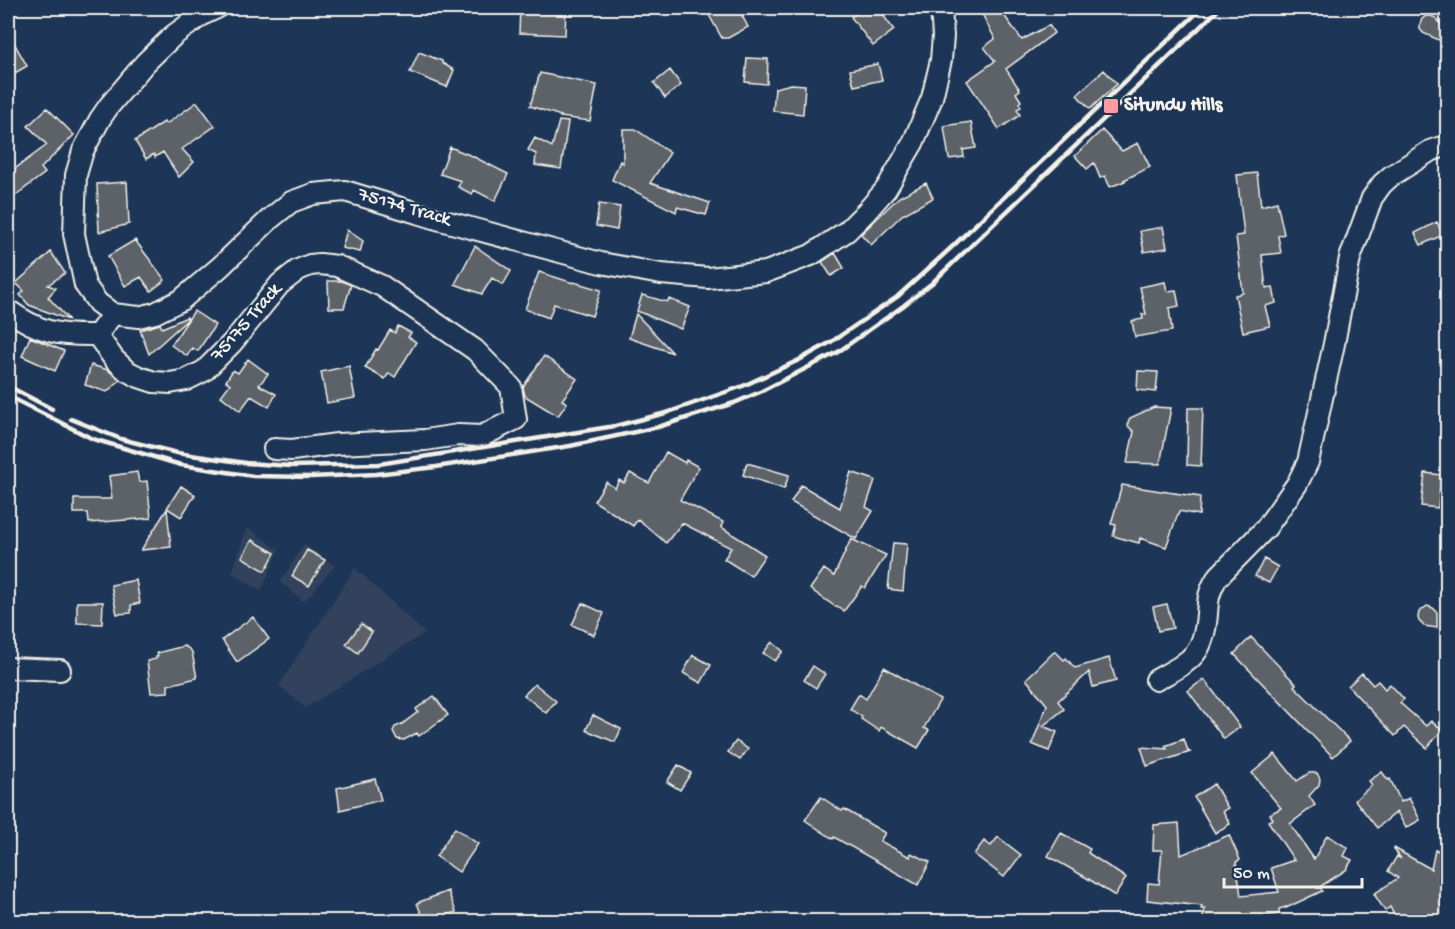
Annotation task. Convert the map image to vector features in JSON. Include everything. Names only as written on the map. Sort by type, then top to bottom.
[{"type":"street","points":[[8,310],[36,328],[70,335],[97,335],[113,314],[98,303],[85,285],[74,234],[76,175],[83,151],[109,106],[145,63],[174,35],[202,15],[217,8]]},
{"type":"street","name":"75174 Track","points":[[113,314],[138,317],[155,313],[181,300],[291,201],[313,194],[345,191],[437,219],[601,263],[661,274],[708,278],[766,272],[811,255],[847,231],[886,189],[913,143],[932,98],[941,60],[943,36],[941,8]]},
{"type":"street","points":[[1156,680],[1185,664],[1198,652],[1206,629],[1208,595],[1213,584],[1266,528],[1297,484],[1308,462],[1350,258],[1372,198],[1391,176],[1430,151],[1448,145]]},
{"type":"street","name":"75175 Track","points":[[97,335],[114,359],[139,377],[153,382],[170,383],[186,380],[204,372],[280,284],[298,270],[310,265],[337,266],[382,286],[475,350],[512,387],[516,418],[483,436],[458,435],[425,440],[337,444],[292,450],[274,449]]},
{"type":"street","points":[[8,668],[60,670]]},
{"type":"shaded area","points":[[247,527],[279,550],[261,591],[232,573]]},
{"type":"shaded area","points":[[304,544],[335,566],[304,602],[280,582]]},
{"type":"shaded area","points":[[355,568],[425,633],[305,708],[279,685]]},
{"type":"building","points":[[520,8],[566,8],[565,35],[519,33]]},
{"type":"building","points":[[705,8],[738,8],[748,27],[728,38],[722,38]]},
{"type":"building","points":[[864,8],[878,8],[894,30],[873,46],[851,17]]},
{"type":"building","points":[[979,8],[1000,8],[1022,40],[1049,25],[1054,33],[1006,69],[1020,90],[1016,93],[1021,101],[1019,103],[1021,107],[1017,109],[1020,115],[999,129],[967,81],[995,61],[984,47],[995,39]]},
{"type":"building","points":[[1426,16],[1436,18],[1448,33],[1448,44],[1423,33],[1420,24]]},
{"type":"building","points":[[8,32],[27,66],[8,77]]},
{"type":"building","points":[[419,52],[442,61],[454,70],[447,87],[410,72]]},
{"type":"building","points":[[747,58],[768,59],[767,84],[745,82]]},
{"type":"building","points":[[878,64],[882,80],[854,86],[850,70]]},
{"type":"building","points":[[670,70],[681,85],[665,98],[654,83]]},
{"type":"building","points":[[1104,70],[1117,84],[1090,109],[1077,95]]},
{"type":"building","points":[[540,73],[597,85],[590,121],[560,117],[530,106]]},
{"type":"building","points":[[791,84],[805,85],[803,114],[773,111],[775,88]]},
{"type":"building","points":[[197,102],[215,126],[182,149],[194,162],[179,177],[163,152],[146,159],[135,141],[164,122],[166,124]]},
{"type":"building","points":[[47,108],[74,135],[41,168],[45,173],[8,201],[8,174],[47,145],[28,126]]},
{"type":"building","points":[[559,121],[568,122],[561,169],[535,165],[536,154],[528,150],[535,138],[552,147]]},
{"type":"building","points":[[971,122],[976,148],[963,150],[964,157],[949,159],[944,126]]},
{"type":"building","points":[[623,129],[635,129],[670,153],[650,183],[710,203],[706,215],[677,207],[676,212],[612,180],[620,161],[623,163]]},
{"type":"building","points":[[1102,130],[1122,151],[1138,143],[1150,167],[1110,187],[1105,176],[1100,178],[1094,163],[1087,169],[1075,156]]},
{"type":"building","points":[[450,147],[508,174],[495,201],[474,190],[472,194],[458,187],[461,181],[440,174]]},
{"type":"building","points":[[1257,173],[1261,206],[1277,202],[1284,234],[1278,236],[1281,253],[1262,255],[1266,288],[1273,287],[1276,303],[1265,306],[1270,326],[1243,332],[1235,295],[1243,293],[1236,236],[1244,235],[1237,175]]},
{"type":"building","points":[[127,182],[129,224],[99,232],[97,184]]},
{"type":"building","points":[[926,183],[933,198],[902,215],[871,245],[861,234],[899,197]]},
{"type":"building","points":[[599,204],[620,207],[617,230],[596,226]]},
{"type":"building","points":[[1437,222],[1443,235],[1421,245],[1415,233]]},
{"type":"building","points":[[1163,227],[1167,248],[1144,252],[1140,231]]},
{"type":"building","points":[[347,230],[363,241],[360,252],[342,248]]},
{"type":"building","points":[[135,240],[165,280],[151,291],[141,277],[125,286],[108,256]]},
{"type":"building","points":[[475,246],[511,271],[503,285],[492,278],[482,294],[455,284]]},
{"type":"building","points":[[51,252],[65,273],[48,285],[56,288],[48,297],[69,320],[29,305],[20,295],[24,291],[16,283]]},
{"type":"building","points":[[835,253],[844,268],[831,276],[822,262]]},
{"type":"building","points":[[539,272],[601,290],[592,316],[554,304],[549,318],[525,309]]},
{"type":"building","points":[[328,281],[342,281],[351,285],[344,308],[329,308]]},
{"type":"building","points":[[1165,282],[1167,291],[1176,290],[1179,306],[1169,308],[1172,331],[1135,337],[1132,321],[1143,319],[1142,314],[1146,314],[1140,287]]},
{"type":"building","points":[[642,295],[667,302],[669,299],[690,307],[681,329],[637,311]]},
{"type":"building","points":[[194,311],[215,325],[198,351],[192,348],[187,356],[171,345]]},
{"type":"building","points":[[636,314],[673,353],[629,338]]},
{"type":"building","points":[[187,317],[188,319],[149,354],[140,330],[160,324],[162,328]]},
{"type":"building","points":[[398,326],[411,333],[408,337],[416,342],[395,377],[389,373],[385,379],[365,368],[390,330],[395,333]]},
{"type":"building","points":[[30,337],[64,351],[55,371],[22,356]]},
{"type":"building","points":[[544,356],[577,379],[562,400],[567,403],[558,416],[525,396],[523,387]]},
{"type":"building","points":[[248,359],[268,374],[259,385],[276,394],[269,407],[251,396],[240,411],[221,396],[230,384],[226,381],[233,370],[238,373]]},
{"type":"building","points":[[91,365],[108,370],[120,380],[107,392],[85,385]]},
{"type":"building","points":[[349,366],[355,398],[327,403],[321,372]]},
{"type":"building","points":[[1138,371],[1158,372],[1156,392],[1137,390]]},
{"type":"building","points":[[1154,407],[1171,408],[1160,464],[1127,463],[1134,432],[1128,426],[1128,422],[1130,418]]},
{"type":"building","points":[[1188,408],[1203,408],[1201,466],[1187,465]]},
{"type":"building","points":[[666,452],[685,463],[686,460],[699,467],[680,500],[723,522],[721,527],[765,555],[751,576],[724,559],[731,548],[682,523],[666,543],[638,519],[633,526],[594,501],[606,482],[615,488],[619,480],[624,483],[630,473],[649,483]]},
{"type":"building","points":[[747,463],[789,475],[784,489],[743,475]]},
{"type":"building","points":[[137,472],[139,482],[147,481],[151,518],[89,523],[88,513],[74,513],[74,499],[112,499],[109,476]]},
{"type":"building","points":[[851,472],[875,480],[866,507],[873,511],[856,539],[791,502],[801,485],[840,508]]},
{"type":"building","points":[[1425,473],[1441,475],[1438,508],[1421,506]]},
{"type":"building","points":[[1122,485],[1200,497],[1199,515],[1179,511],[1166,547],[1140,538],[1139,543],[1113,536],[1116,525],[1111,524]]},
{"type":"building","points":[[181,486],[195,495],[181,517],[167,508]]},
{"type":"building","points":[[167,509],[171,547],[141,550]]},
{"type":"building","points":[[851,539],[886,555],[865,588],[862,586],[844,611],[810,589],[824,569],[834,576]]},
{"type":"building","points":[[252,540],[275,553],[265,571],[242,557]]},
{"type":"building","points":[[893,543],[907,544],[903,591],[888,589]]},
{"type":"building","points":[[307,550],[325,560],[309,586],[292,576]]},
{"type":"building","points":[[1264,559],[1278,567],[1269,583],[1255,576]]},
{"type":"building","points":[[136,580],[140,603],[131,605],[131,613],[117,614],[111,585]]},
{"type":"building","points":[[77,602],[103,602],[102,624],[77,623]]},
{"type":"building","points":[[582,603],[604,613],[594,635],[572,625]]},
{"type":"building","points":[[1167,604],[1173,628],[1158,631],[1153,607]]},
{"type":"building","points":[[1427,606],[1437,612],[1437,628],[1424,626],[1419,621],[1419,612]]},
{"type":"building","points":[[253,617],[269,639],[237,662],[222,640]]},
{"type":"building","points":[[361,624],[372,632],[358,653],[346,644]]},
{"type":"building","points":[[1251,637],[1296,684],[1294,686],[1350,741],[1333,757],[1234,654]]},
{"type":"building","points":[[772,642],[783,651],[775,661],[763,653]]},
{"type":"building","points":[[184,646],[192,652],[197,678],[168,685],[168,692],[151,693],[147,661],[156,659],[157,653]]},
{"type":"building","points":[[1055,651],[1075,668],[1109,658],[1116,681],[1093,687],[1089,672],[1058,701],[1064,709],[1043,726],[1057,732],[1049,751],[1032,744],[1047,705],[1026,679]]},
{"type":"building","points":[[693,655],[711,665],[701,683],[683,673]]},
{"type":"building","points":[[813,666],[825,674],[816,688],[804,680]]},
{"type":"building","points":[[884,667],[940,700],[924,728],[929,730],[918,748],[881,727],[879,731],[850,709],[859,694],[866,699]]},
{"type":"building","points":[[1362,673],[1373,685],[1378,681],[1385,689],[1390,684],[1404,699],[1400,703],[1426,726],[1431,721],[1442,730],[1427,748],[1404,727],[1395,736],[1348,686]]},
{"type":"building","points":[[1204,679],[1240,727],[1224,739],[1188,691]]},
{"type":"building","points":[[535,684],[556,701],[546,713],[524,695]]},
{"type":"building","points":[[434,696],[448,715],[419,736],[417,733],[404,740],[397,739],[393,731],[395,727],[418,712],[416,709]]},
{"type":"building","points":[[593,715],[621,729],[615,742],[586,730]]},
{"type":"building","points":[[1184,739],[1190,752],[1147,766],[1141,747],[1167,749],[1165,746]]},
{"type":"building","points":[[736,741],[748,749],[740,760],[728,752]]},
{"type":"building","points":[[1275,754],[1297,781],[1309,773],[1317,773],[1320,779],[1319,785],[1309,796],[1315,805],[1290,824],[1314,859],[1327,835],[1348,848],[1344,856],[1352,860],[1346,870],[1318,888],[1322,891],[1279,909],[1279,914],[1232,921],[1202,921],[1205,909],[1201,909],[1202,906],[1147,900],[1148,883],[1159,884],[1162,850],[1153,850],[1154,825],[1179,823],[1181,855],[1229,835],[1240,860],[1236,862],[1241,896],[1279,892],[1271,868],[1294,860],[1268,821],[1273,819],[1270,814],[1281,808],[1252,773]]},
{"type":"building","points":[[678,765],[691,773],[680,790],[667,782]]},
{"type":"building","points":[[1382,772],[1388,780],[1390,779],[1401,802],[1409,798],[1420,820],[1406,828],[1397,812],[1377,828],[1355,800],[1372,785],[1369,781]]},
{"type":"building","points":[[375,779],[381,800],[340,810],[337,788]]},
{"type":"building","points":[[1214,784],[1228,808],[1223,811],[1230,824],[1215,833],[1194,797]]},
{"type":"building","points":[[821,797],[842,811],[844,809],[885,833],[880,841],[910,857],[911,853],[930,862],[918,885],[834,837],[833,839],[805,820]]},
{"type":"building","points":[[455,828],[478,844],[459,872],[436,856]]},
{"type":"building","points":[[1061,833],[1090,849],[1088,853],[1126,878],[1115,896],[1048,856]]},
{"type":"building","points":[[998,837],[1021,855],[1004,877],[974,854],[984,841],[991,846]]},
{"type":"building","points":[[1394,848],[1431,869],[1435,850],[1448,853],[1448,869],[1440,899],[1448,904],[1448,921],[1397,921],[1390,907],[1385,911],[1374,894],[1398,878],[1388,871],[1397,856],[1401,859]]},
{"type":"building","points":[[448,891],[456,912],[424,921],[417,903]]},
{"type":"railway","points":[[71,419],[121,439],[177,453],[246,463],[291,466],[379,464],[615,426],[666,413],[743,386],[831,342],[897,297],[1202,8]]},
{"type":"railway","points":[[8,396],[93,439],[181,465],[253,476],[311,477],[376,474],[436,467],[570,446],[658,427],[734,403],[838,352],[932,283],[1220,8]]},
{"type":"railway","points":[[8,386],[52,409]]},
{"type":"place","name":"Situndu Hills","points":[[1111,106]]}]
